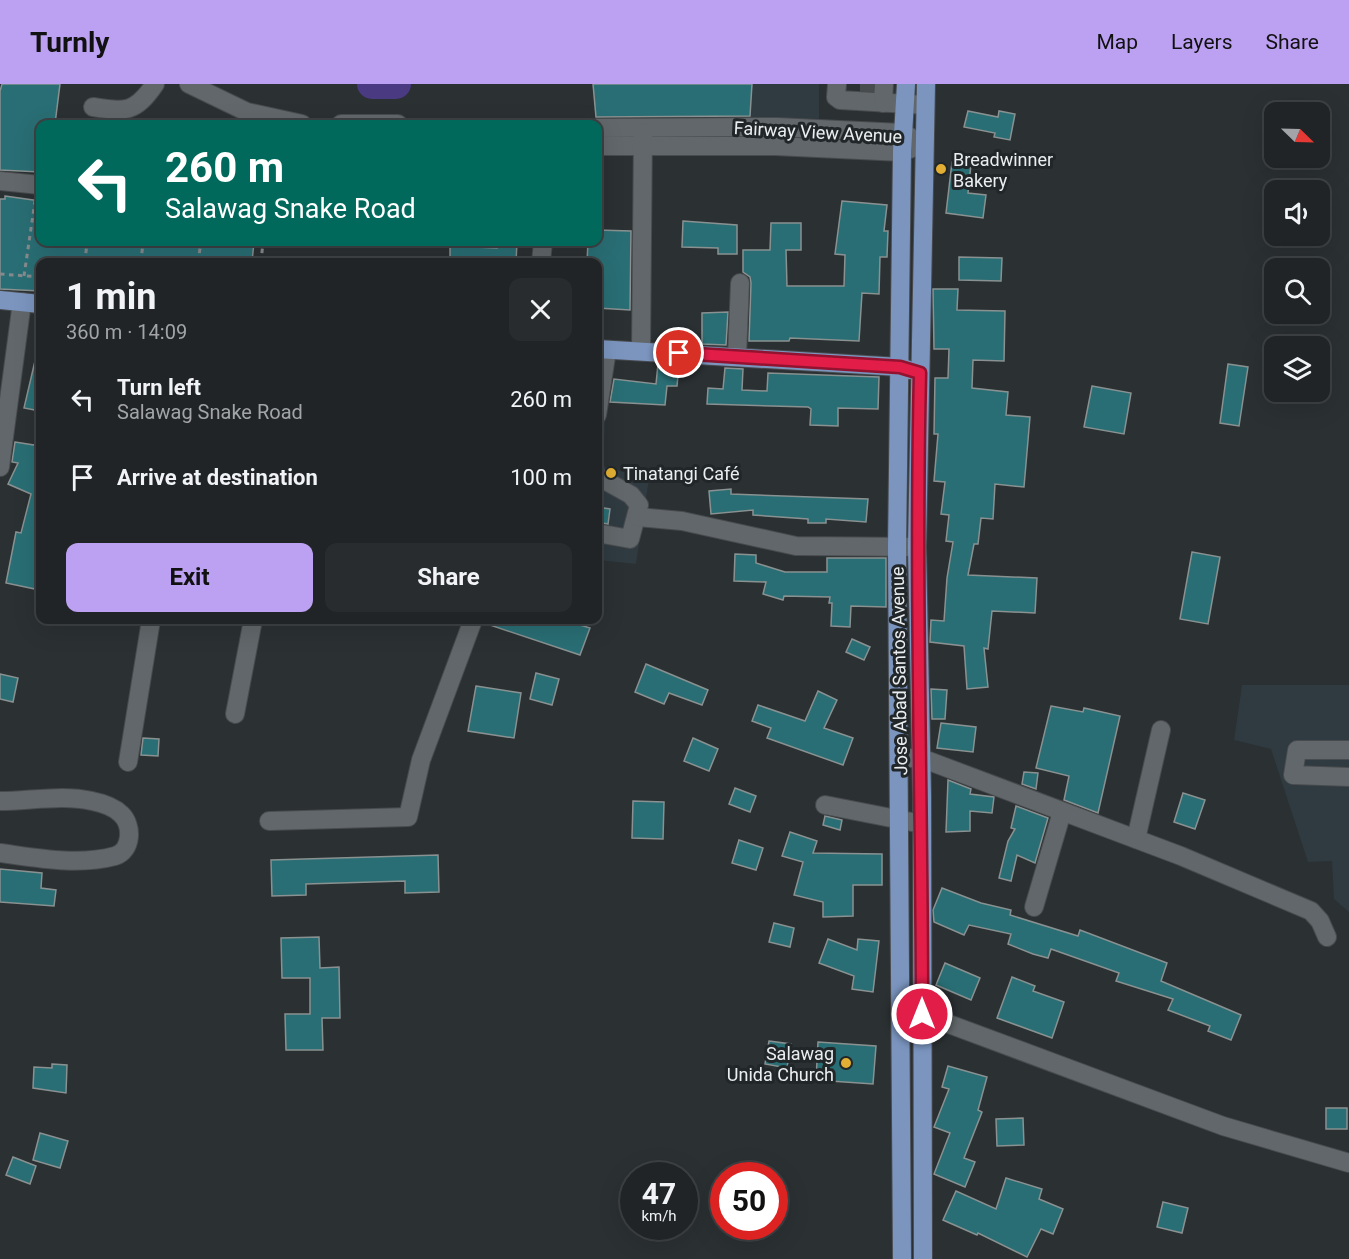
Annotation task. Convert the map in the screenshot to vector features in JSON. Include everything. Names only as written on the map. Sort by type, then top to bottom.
[{"type":"main road","name":"Jose Abad Santos Avenue","points":[[902,1259],[901,822],[897,548],[902,133],[906,84]]},
{"type":"main road","name":"Jose Abad Santos Avenue","points":[[923,1259],[922,824],[917,548],[926,84]]},
{"type":"main road","points":[[0,300],[31,303]]},
{"type":"main road","points":[[602,349],[900,367],[920,373]]},
{"type":"street","points":[[93,107],[125,112],[138,104],[155,84]]},
{"type":"street","points":[[189,84],[247,112],[284,120]]},
{"type":"street","points":[[837,84],[837,99],[925,105]]},
{"type":"street","points":[[874,101],[884,84]]},
{"type":"street","points":[[776,146],[777,127]]},
{"type":"street","name":"Fairway View Avenue","points":[[602,145],[643,136],[777,127],[902,133],[924,144]]},
{"type":"street","name":"Fairway View Avenue","points":[[602,129],[643,136],[902,152],[924,144]]},
{"type":"street","points":[[640,351],[643,136]]},
{"type":"street","points":[[0,182],[36,185]]},
{"type":"street","points":[[737,356],[740,283]]},
{"type":"street","points":[[0,467],[31,303]]},
{"type":"street","points":[[602,479],[632,495],[639,505],[638,517],[630,539],[602,534]]},
{"type":"street","points":[[638,517],[682,521],[796,546],[917,548]]},
{"type":"street","points":[[128,762],[150,624]]},
{"type":"street","points":[[235,714],[252,624]]},
{"type":"street","points":[[268,821],[408,817],[421,760],[472,624]]},
{"type":"street","points":[[1136,839],[1161,729]]},
{"type":"street","points":[[1349,750],[1297,750],[1293,776],[1349,777]]},
{"type":"street","points":[[899,758],[921,758],[1136,839],[1311,911],[1320,921],[1327,937]]},
{"type":"street","points":[[0,801],[75,798],[94,801],[120,812],[126,819],[129,833],[125,849],[118,855],[96,860],[54,860],[0,853]]},
{"type":"street","points":[[825,805],[901,822],[922,824]]},
{"type":"street","points":[[1034,907],[1062,812]]},
{"type":"street","points":[[902,1015],[922,1014],[1223,1126],[1349,1163]]},
{"type":"path","points":[[24,276],[36,203]]},
{"type":"path","points":[[0,274],[36,277]]},
{"type":"shaded area","points":[[679,84],[819,84],[819,119],[683,116]]},
{"type":"shaded area","name":"Tinatangi Café","points":[[602,376],[607,376],[603,466],[649,479],[636,564],[602,561]]},
{"type":"shaded area","points":[[1242,685],[1349,685],[1349,912],[1334,899],[1332,861],[1308,862],[1271,749],[1234,740]]},
{"type":"building","points":[[2,84],[60,84],[56,120],[36,120],[36,172],[0,170],[0,91]]},
{"type":"building","points":[[593,84],[752,84],[750,116],[596,117]]},
{"type":"building","points":[[968,111],[998,117],[999,111],[1015,114],[1010,140],[994,137],[995,133],[964,127]]},
{"type":"building","points":[[952,162],[971,164],[968,193],[986,195],[983,218],[946,213]]},
{"type":"building","points":[[5,196],[36,200],[36,246],[254,246],[252,258],[36,258],[36,291],[0,289],[0,199],[5,199]]},
{"type":"building","points":[[842,201],[887,205],[884,231],[888,231],[887,257],[880,257],[879,294],[862,293],[859,341],[790,338],[789,341],[749,341],[751,283],[750,277],[743,272],[743,250],[770,250],[771,223],[801,223],[801,250],[786,250],[787,286],[844,286],[845,255],[835,254]]},
{"type":"building","points":[[683,221],[737,225],[737,254],[718,254],[718,248],[682,247]]},
{"type":"building","points":[[602,230],[631,231],[630,310],[602,308],[602,258],[587,258],[588,246],[602,246]]},
{"type":"building","points":[[450,246],[497,248],[497,246],[517,246],[516,258],[450,258]]},
{"type":"building","points":[[959,257],[1002,258],[1001,281],[959,280]]},
{"type":"building","points":[[933,289],[958,289],[957,310],[1005,311],[1004,361],[973,360],[972,388],[1008,392],[1006,415],[1030,417],[1024,487],[995,484],[993,519],[981,518],[978,544],[974,544],[968,575],[1037,578],[1035,613],[992,611],[988,649],[984,648],[988,687],[967,689],[964,646],[930,642],[931,620],[944,621],[947,578],[953,542],[946,541],[949,515],[941,514],[945,482],[934,481],[938,434],[934,434],[935,378],[948,378],[949,349],[934,349]]},
{"type":"building","points":[[728,312],[726,345],[702,344],[702,313]]},
{"type":"building","points":[[35,361],[36,361],[36,410],[24,408]]},
{"type":"building","points":[[658,364],[679,365],[677,386],[667,386],[665,405],[610,402],[614,379],[656,384]]},
{"type":"building","points":[[1228,364],[1248,367],[1239,426],[1220,423]]},
{"type":"building","points":[[725,368],[743,369],[742,390],[767,391],[768,373],[879,377],[878,409],[838,408],[838,426],[810,425],[811,409],[808,407],[707,404],[708,388],[723,389]]},
{"type":"building","points":[[1092,386],[1131,393],[1124,434],[1084,427]]},
{"type":"building","points":[[15,442],[36,445],[35,589],[6,583],[16,532],[21,533],[31,494],[8,484],[18,463],[12,462]]},
{"type":"building","points":[[731,489],[731,494],[868,499],[866,522],[826,519],[826,523],[808,523],[808,519],[753,515],[753,510],[711,514],[709,491]]},
{"type":"building","points":[[602,508],[610,509],[608,524],[602,523]]},
{"type":"building","points":[[1192,552],[1220,557],[1208,624],[1180,619]]},
{"type":"building","points":[[735,554],[756,555],[756,563],[785,572],[827,572],[827,558],[886,558],[886,607],[851,606],[850,627],[831,626],[830,597],[784,596],[783,600],[763,594],[766,582],[734,581]]},
{"type":"building","points":[[487,624],[577,624],[590,628],[580,655]]},
{"type":"building","points":[[852,639],[870,647],[864,660],[846,652]]},
{"type":"building","points":[[646,664],[708,690],[702,705],[669,693],[664,704],[635,692]]},
{"type":"building","points":[[536,673],[559,679],[552,705],[530,699]]},
{"type":"building","points":[[0,674],[18,678],[13,702],[0,699]]},
{"type":"building","points":[[476,686],[521,693],[514,738],[468,731]]},
{"type":"building","points":[[931,689],[947,690],[945,719],[932,719]]},
{"type":"building","points":[[818,691],[837,700],[824,728],[853,738],[843,765],[767,738],[771,728],[752,721],[758,705],[805,721]]},
{"type":"building","points":[[1051,706],[1083,712],[1084,708],[1120,716],[1098,813],[1064,800],[1069,776],[1036,768]]},
{"type":"building","points":[[941,723],[976,727],[973,752],[937,748]]},
{"type":"building","points":[[143,738],[159,739],[158,756],[141,755]]},
{"type":"building","points":[[693,738],[718,749],[709,771],[684,761]]},
{"type":"building","points":[[1024,772],[1038,773],[1036,789],[1022,784]]},
{"type":"building","points":[[948,780],[971,789],[970,794],[994,797],[992,813],[970,811],[970,831],[946,832]]},
{"type":"building","points":[[735,788],[756,796],[750,812],[729,804]]},
{"type":"building","points":[[1183,793],[1205,800],[1195,829],[1174,822]]},
{"type":"building","points":[[633,801],[664,802],[663,839],[632,838]]},
{"type":"building","points":[[1016,806],[1048,818],[1035,863],[1017,855],[1011,881],[999,878],[1008,841],[1015,829],[1011,828]]},
{"type":"building","points":[[825,816],[842,820],[840,830],[823,825]]},
{"type":"building","points":[[790,832],[817,841],[813,853],[882,854],[882,885],[853,885],[853,916],[823,917],[823,902],[794,895],[803,862],[782,856]]},
{"type":"building","points":[[739,840],[763,848],[756,870],[732,863]]},
{"type":"building","points":[[438,855],[439,892],[405,893],[405,881],[306,884],[306,895],[272,896],[271,860]]},
{"type":"building","points":[[0,869],[42,873],[41,888],[56,890],[54,906],[0,902]]},
{"type":"building","points":[[942,888],[981,903],[1011,910],[1010,915],[1078,936],[1080,930],[1167,963],[1161,981],[1241,1015],[1231,1040],[1208,1031],[1210,1026],[1168,1010],[1173,999],[1116,981],[1119,973],[1051,949],[1048,958],[1033,954],[1008,944],[1011,934],[969,925],[964,935],[934,922],[933,910]]},
{"type":"building","points":[[774,923],[794,928],[790,947],[769,942]]},
{"type":"building","points":[[319,937],[320,968],[339,967],[340,1018],[322,1018],[323,1050],[286,1050],[285,1014],[310,1014],[310,978],[282,978],[281,938]]},
{"type":"building","points":[[828,939],[857,950],[858,939],[879,941],[873,992],[852,989],[854,976],[819,963]]},
{"type":"building","points":[[945,963],[980,978],[971,1000],[936,985]]},
{"type":"building","points":[[1012,977],[1035,986],[1033,991],[1064,1002],[1052,1038],[997,1018]]},
{"type":"building","points":[[769,1041],[791,1044],[787,1068],[765,1064]]},
{"type":"building","name":"Salawag Unida Church","points":[[818,1042],[876,1046],[873,1084],[816,1080]]},
{"type":"building","points":[[52,1064],[67,1065],[66,1093],[33,1088],[34,1067],[52,1068]]},
{"type":"building","points":[[948,1066],[987,1077],[978,1110],[982,1112],[964,1158],[975,1162],[965,1187],[934,1174],[950,1133],[934,1127],[949,1089],[942,1087]]},
{"type":"building","points":[[1326,1108],[1347,1108],[1347,1129],[1326,1129]]},
{"type":"building","points":[[1023,1118],[1024,1145],[997,1146],[996,1119]]},
{"type":"building","points":[[40,1133],[68,1141],[60,1168],[33,1160]]},
{"type":"building","points":[[13,1157],[36,1166],[30,1184],[6,1175]]},
{"type":"building","points":[[1006,1178],[1042,1189],[1039,1199],[1063,1209],[1053,1234],[1041,1229],[1027,1257],[978,1233],[977,1235],[943,1220],[956,1191],[996,1209]]},
{"type":"building","points":[[1163,1202],[1188,1208],[1182,1233],[1157,1227]]},
{"type":"waterway","points":[[372,84],[396,84]]},
{"type":"tunnel","points":[[869,84],[869,96]]},
{"type":"place","name":"Breadwinner Bakery","points":[[941,169]]},
{"type":"place","name":"Tinatangi Café","points":[[611,473]]},
{"type":"place","name":"Salawag Unida Church","points":[[846,1063]]},
{"type":"route","points":[[679,353],[900,367],[920,373],[917,548],[922,777],[922,1014]]}]
